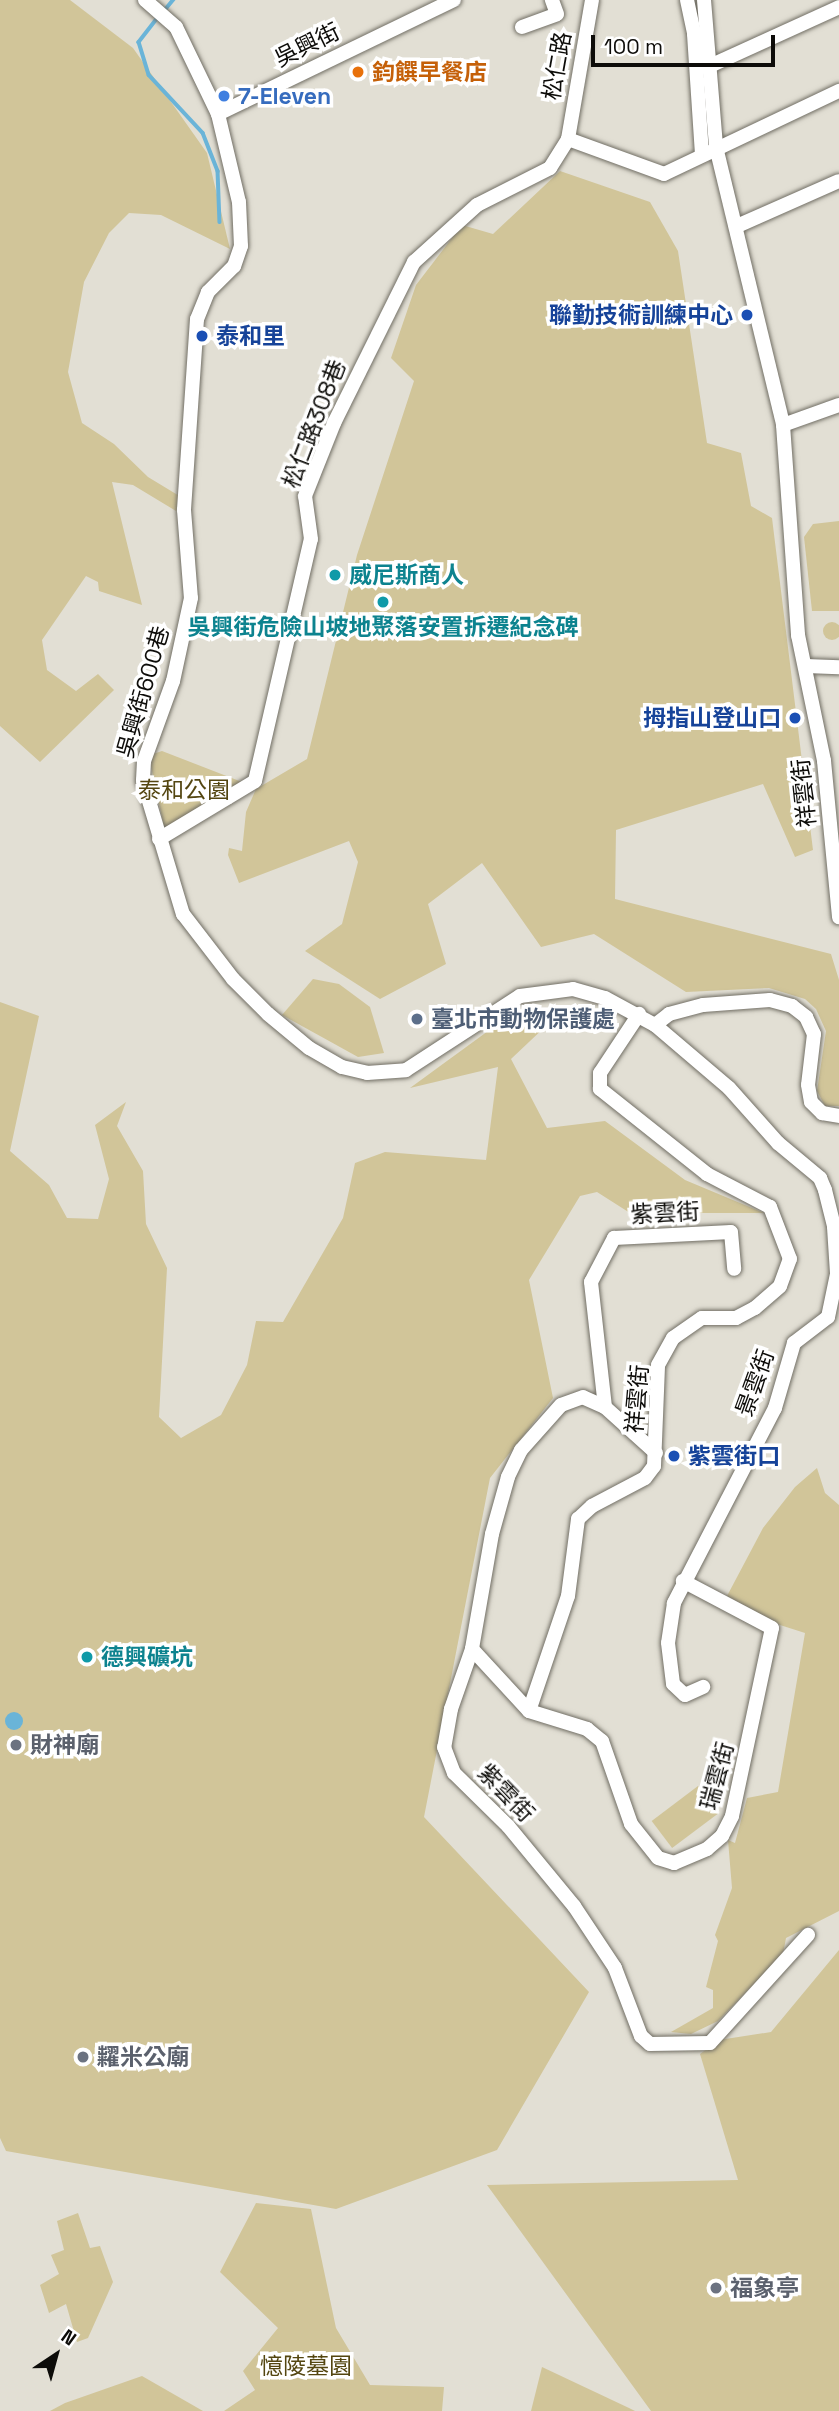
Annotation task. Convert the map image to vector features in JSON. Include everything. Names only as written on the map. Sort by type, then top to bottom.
[{"type":"street","name":"吳興街","points":[[218,114],[454,0]]},
{"type":"street","points":[[522,27],[557,13],[552,0]]},
{"type":"street","name":"松仁路","points":[[568,139],[592,0]]},
{"type":"street","points":[[687,0],[694,34],[702,155]]},
{"type":"street","name":"祥雲街","points":[[704,0],[712,65],[716,147],[783,425],[795,610],[824,761],[839,917]]},
{"type":"street","name":"吳興街600巷","points":[[150,4],[176,27],[218,114],[239,202],[240,255],[208,292],[197,319],[185,485],[191,597],[173,681],[144,761],[143,781],[183,914],[233,979],[309,1048],[342,1067],[367,1073],[406,1070],[508,1001],[548,990],[589,993],[639,1014]]},
{"type":"street","points":[[712,65],[839,7]]},
{"type":"street","points":[[568,139],[664,174],[716,147],[839,91]]},
{"type":"street","name":"松仁路308巷","points":[[159,839],[256,781],[311,539],[305,496],[363,361],[414,262],[477,205],[550,168],[568,139]]},
{"type":"street","points":[[737,226],[839,181]]},
{"type":"street","points":[[783,425],[839,405]]},
{"type":"street","points":[[806,666],[839,667]]},
{"type":"street","points":[[655,1026],[669,1014],[719,1003],[770,1000],[792,1006],[806,1017],[814,1034],[808,1085],[811,1102],[822,1114],[839,1116]]},
{"type":"street","name":"祥雲街","points":[[529,1711],[568,1596],[578,1520],[592,1506],[645,1478],[654,1466],[658,1365],[673,1338],[702,1318],[736,1318],[755,1308],[780,1286],[790,1259],[770,1208],[707,1174],[600,1089],[600,1073],[639,1014]]},
{"type":"street","name":"景雲街","points":[[639,1014],[743,1100],[778,1143],[820,1178],[834,1227],[837,1274],[828,1317],[794,1343],[775,1408],[682,1581],[670,1630],[669,1670],[673,1684],[685,1695],[704,1687]]},
{"type":"street","name":"紫雲街","points":[[606,1407],[591,1282],[614,1238],[732,1232],[734,1269]]},
{"type":"street","name":"紫雲街","points":[[656,1453],[606,1407],[583,1397],[568,1400],[532,1435],[514,1462],[492,1534],[472,1649],[450,1709],[444,1747],[454,1773],[508,1826],[574,1906],[615,1968],[641,2036],[650,2044],[710,2043],[808,1935]]},
{"type":"street","name":"瑞雲街","points":[[529,1711],[587,1729],[601,1741],[620,1803],[644,1844],[658,1858],[674,1863],[707,1849],[722,1836],[740,1793],[772,1628],[682,1581]]},
{"type":"street","points":[[472,1649],[529,1711]]},
{"type":"green space","points":[[0,0],[70,0],[133,48],[207,153],[230,249],[161,215],[129,213],[109,233],[84,282],[68,372],[82,423],[114,444],[148,477],[181,497],[176,511],[133,485],[112,482],[142,605],[99,591],[98,582],[86,576],[42,640],[47,670],[76,691],[98,674],[114,690],[40,762],[0,726]]},
{"type":"green space","points":[[560,171],[650,202],[678,251],[707,443],[741,453],[751,506],[772,518],[813,850],[795,857],[763,784],[616,830],[615,899],[831,954],[839,980],[839,1106],[825,1106],[817,1091],[826,1031],[816,1009],[805,999],[769,988],[686,992],[594,934],[541,947],[482,863],[428,904],[446,964],[380,999],[305,951],[342,924],[358,862],[349,841],[239,883],[228,855],[229,848],[242,851],[246,812],[256,789],[307,759],[357,555],[414,381],[391,358],[416,285],[462,225],[493,234]]},
{"type":"green space","points":[[839,521],[839,611],[812,611],[804,537],[813,524]]},
{"type":"green space","points":[[832,622],[838,625],[841,631],[838,637],[832,640],[826,637],[823,631],[826,625]]},
{"type":"green space","name":"泰和公園","points":[[162,751],[242,782],[165,832],[151,766],[153,754]]},
{"type":"green space","points":[[313,979],[339,984],[370,1007],[384,1053],[358,1057],[282,1015]]},
{"type":"green space","points":[[0,1002],[39,1016],[10,1151],[49,1185],[67,1218],[98,1219],[109,1179],[95,1125],[126,1102],[117,1126],[143,1171],[146,1224],[167,1268],[159,1417],[181,1438],[221,1415],[247,1365],[256,1321],[283,1322],[343,1218],[355,1163],[385,1152],[486,1160],[498,1067],[410,1088],[510,1015],[565,1008],[511,1059],[547,1128],[605,1121],[685,1180],[764,1213],[630,1213],[597,1192],[580,1196],[529,1280],[553,1398],[490,1478],[424,1817],[589,1992],[497,2150],[336,2209],[6,2151],[0,2138]]},
{"type":"green space","points":[[817,1468],[825,1493],[839,1505],[839,1911],[786,1938],[783,1954],[718,2021],[691,2034],[671,2032],[713,2008],[713,1990],[706,1987],[718,1941],[715,1935],[732,1888],[728,1840],[735,1843],[747,1798],[778,1792],[805,1633],[780,1625],[727,1596],[763,1528],[795,1487]]},
{"type":"green space","points":[[698,1786],[718,1813],[672,1848],[652,1821]]},
{"type":"green space","points":[[839,1950],[839,2411],[651,2411],[487,2185],[738,2180],[700,2054],[719,2040],[771,2032]]},
{"type":"green space","name":"憶陵墓園","points":[[256,2203],[311,2209],[336,2328],[370,2385],[444,2387],[442,2411],[224,2411],[255,2390],[243,2371],[278,2328],[220,2272]]},
{"type":"green space","points":[[78,2213],[90,2248],[100,2246],[113,2282],[88,2338],[77,2342],[66,2304],[49,2313],[40,2285],[59,2274],[51,2255],[64,2250],[57,2221]]},
{"type":"green space","points":[[542,2367],[629,2408],[635,2411],[531,2411]]},
{"type":"green space","name":"憶陵墓園","points":[[142,2376],[203,2411],[50,2411],[65,2403]]},
{"type":"water","points":[[10,1712],[18,1712],[23,1721],[21,1728],[10,1730],[5,1725],[5,1717]]},
{"type":"waterway","points":[[163,12],[173,0]]},
{"type":"waterway","points":[[158,18],[139,42],[149,75],[203,133],[218,171],[220,222]]},
{"type":"place","name":"鈞饌早餐店","points":[[358,72]]},
{"type":"place","name":"7-Eleven","points":[[224,96]]},
{"type":"place","name":"聯勤技術訓練中心","points":[[747,315]]},
{"type":"place","name":"泰和里","points":[[202,336]]},
{"type":"place","name":"威尼斯商人","points":[[335,575]]},
{"type":"place","name":"吳興街危險山坡地聚落安置拆遷紀念碑","points":[[383,602]]},
{"type":"place","name":"拇指山登山口","points":[[795,718]]},
{"type":"place","name":"臺北市動物保護處","points":[[417,1019]]},
{"type":"place","name":"紫雲街口","points":[[674,1456]]},
{"type":"place","name":"德興礦坑","points":[[87,1657]]},
{"type":"place","name":"財神廟","points":[[16,1745]]},
{"type":"place","name":"糶米公廟","points":[[83,2057]]},
{"type":"place","name":"福象亭","points":[[716,2288]]}]
